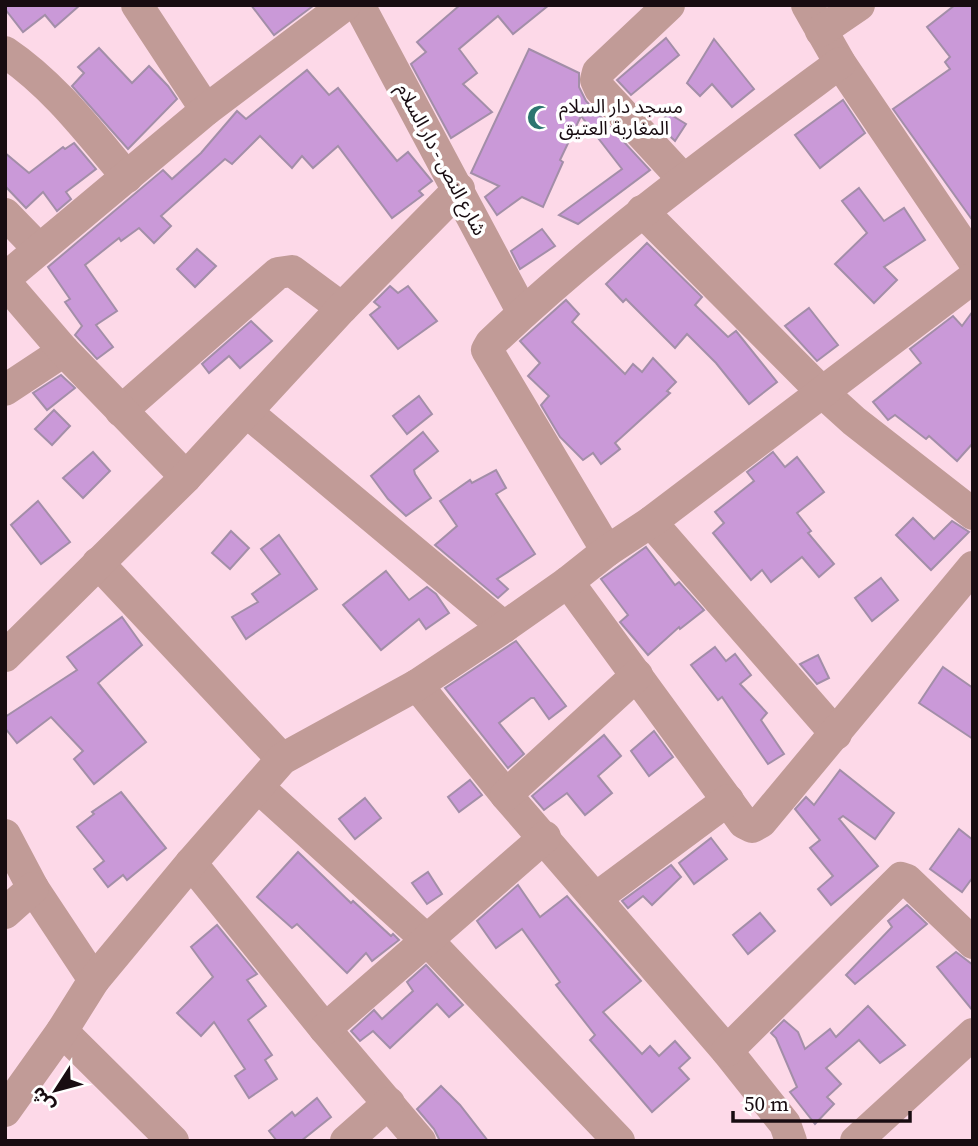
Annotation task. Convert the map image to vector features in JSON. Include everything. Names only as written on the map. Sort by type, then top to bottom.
[{"type":"street","points":[[137,5],[206,110]]},
{"type":"street","points":[[186,477],[64,351],[9,287],[6,280],[38,248],[206,110],[345,5]]},
{"type":"street","name":"شارع النص - دار السلام","points":[[359,5],[523,313]]},
{"type":"street","points":[[669,5],[598,72],[596,80],[600,89],[683,179]]},
{"type":"street","points":[[859,5],[814,18],[840,63],[973,260]]},
{"type":"street","points":[[5,51],[50,87],[127,177]]},
{"type":"street","points":[[607,551],[487,349],[523,313],[642,211],[840,63]]},
{"type":"street","points":[[5,656],[186,477],[248,413],[342,308],[458,189]]},
{"type":"street","points":[[642,211],[822,392],[854,421],[973,514]]},
{"type":"street","points":[[5,214],[38,248]]},
{"type":"street","points":[[121,411],[278,273],[292,271],[342,308]]},
{"type":"street","points":[[5,1111],[62,1031],[94,980],[282,759],[417,685],[504,627],[651,522],[973,278]]},
{"type":"street","points":[[5,390],[64,351]]},
{"type":"street","points":[[248,413],[504,627]]},
{"type":"street","points":[[651,522],[836,734]]},
{"type":"street","points":[[98,563],[282,759]]},
{"type":"street","points":[[568,582],[744,823],[752,827],[757,825],[836,734],[973,567]]},
{"type":"street","points":[[506,795],[637,675]]},
{"type":"street","points":[[417,685],[506,795],[727,1051],[781,1135]]},
{"type":"street","points":[[258,787],[428,941],[619,1141]]},
{"type":"street","points":[[596,898],[729,800]]},
{"type":"street","points":[[5,835],[33,888],[94,980]]},
{"type":"street","points":[[325,1030],[545,837]]},
{"type":"street","points":[[191,863],[325,1030],[420,1141]]},
{"type":"street","points":[[727,1051],[901,878],[907,880],[969,932]]},
{"type":"street","points":[[5,913],[33,888]]},
{"type":"street","points":[[62,1031],[173,1141]]},
{"type":"street","points":[[856,1141],[973,1034]]},
{"type":"street","points":[[346,1141],[389,1103]]},
{"type":"building","points":[[5,5],[80,5],[55,27],[45,15],[23,32],[5,9]]},
{"type":"building","points":[[251,5],[312,5],[313,6],[274,35]]},
{"type":"building","points":[[460,5],[549,5],[513,34],[498,16],[459,49],[477,73],[463,84],[492,112],[451,138],[411,64],[426,52],[417,42]]},
{"type":"building","points":[[955,5],[973,5],[973,221],[893,109],[950,69],[945,62],[950,57],[927,27]]},
{"type":"building","points":[[666,38],[679,55],[631,95],[617,80]]},
{"type":"building","points":[[714,39],[754,89],[732,107],[712,84],[700,96],[687,83]]},
{"type":"building","points":[[99,48],[132,83],[149,66],[177,99],[128,149],[72,86],[84,73],[78,67]]},
{"type":"building","points":[[529,49],[579,73],[579,87],[586,101],[650,170],[578,224],[559,215],[622,169],[581,116],[560,160],[563,162],[543,207],[522,197],[497,215],[485,197],[499,186],[471,173]]},
{"type":"building","points":[[307,70],[329,95],[338,88],[397,161],[408,152],[432,181],[419,191],[423,195],[392,218],[338,146],[313,168],[302,156],[292,168],[260,136],[232,164],[225,159],[161,216],[171,226],[154,243],[139,228],[121,241],[119,238],[85,265],[117,311],[96,325],[113,347],[97,359],[75,335],[82,326],[65,302],[70,299],[48,267],[163,170],[172,179],[201,153],[237,111],[246,119]]},
{"type":"building","points":[[843,100],[865,133],[820,168],[795,135]]},
{"type":"building","points":[[668,113],[686,124],[675,141],[659,126]]},
{"type":"building","points":[[74,143],[96,169],[66,192],[71,199],[57,211],[43,192],[26,208],[5,186],[5,153],[29,173],[63,147],[65,149]]},
{"type":"building","points":[[859,188],[884,221],[904,208],[925,240],[884,267],[897,280],[874,303],[835,264],[867,233],[842,201]]},
{"type":"building","points":[[542,229],[555,246],[520,269],[511,251]]},
{"type":"building","points":[[647,243],[702,297],[695,305],[728,337],[736,331],[777,382],[749,404],[716,363],[687,334],[675,348],[626,299],[623,302],[606,284]]},
{"type":"building","points":[[197,249],[216,266],[195,287],[177,269]]},
{"type":"building","points":[[390,286],[398,293],[408,286],[437,321],[398,349],[370,315],[380,307],[374,302]]},
{"type":"building","points":[[566,300],[579,314],[572,322],[625,374],[633,364],[642,372],[653,358],[676,382],[667,391],[670,393],[615,443],[620,449],[601,464],[593,453],[583,460],[560,437],[541,405],[549,396],[528,376],[540,363],[520,341]]},
{"type":"building","points":[[809,308],[838,345],[817,361],[785,326]]},
{"type":"building","points":[[973,311],[973,443],[957,461],[929,436],[926,439],[895,415],[888,420],[873,402],[921,363],[910,349],[953,316],[962,326]]},
{"type":"building","points":[[251,321],[272,341],[240,368],[229,356],[209,373],[202,364]]},
{"type":"building","points":[[61,375],[75,388],[47,410],[33,393]]},
{"type":"building","points":[[419,396],[432,414],[407,434],[393,416]]},
{"type":"building","points":[[54,410],[70,426],[52,445],[35,429]]},
{"type":"building","points":[[423,432],[438,451],[414,470],[431,498],[406,516],[388,499],[371,476]]},
{"type":"building","points":[[93,452],[110,471],[83,498],[63,478]]},
{"type":"building","points":[[773,452],[785,467],[797,457],[824,492],[797,513],[811,531],[808,533],[834,564],[819,577],[802,557],[771,582],[762,570],[751,580],[713,533],[724,523],[715,512],[754,481],[747,472]]},
{"type":"building","points":[[496,470],[506,488],[496,494],[535,554],[497,579],[508,589],[498,598],[435,545],[457,526],[440,501],[470,480],[472,483]]},
{"type":"building","points":[[38,501],[70,542],[41,564],[11,525]]},
{"type":"building","points":[[913,518],[934,539],[952,521],[969,532],[931,570],[896,535]]},
{"type":"building","points":[[231,531],[249,548],[230,569],[212,553]]},
{"type":"building","points":[[279,535],[317,589],[246,639],[232,617],[258,602],[252,594],[280,574],[261,549]]},
{"type":"building","points":[[646,547],[675,585],[679,582],[704,610],[680,629],[679,627],[648,655],[620,622],[628,615],[601,579]]},
{"type":"building","points":[[386,571],[409,600],[427,587],[436,594],[449,613],[426,629],[419,619],[381,650],[343,605]]},
{"type":"building","points":[[881,578],[898,600],[872,621],[855,598]]},
{"type":"building","points":[[122,617],[142,645],[98,683],[146,742],[94,784],[74,759],[83,751],[51,717],[17,743],[5,728],[5,717],[77,670],[67,657]]},
{"type":"building","points":[[516,641],[566,706],[549,719],[534,698],[531,698],[499,723],[524,754],[508,768],[445,688]]},
{"type":"building","points":[[715,647],[726,661],[735,654],[751,675],[740,684],[767,713],[761,720],[784,754],[768,764],[722,697],[718,700],[691,665]]},
{"type":"building","points":[[818,655],[829,678],[817,684],[800,664]]},
{"type":"building","points":[[943,667],[973,688],[973,739],[919,703]]},
{"type":"building","points":[[654,731],[673,757],[649,776],[631,751]]},
{"type":"building","points":[[604,735],[621,756],[598,776],[612,793],[585,815],[567,793],[544,810],[532,796]]},
{"type":"building","points":[[840,770],[894,813],[875,839],[843,816],[839,819],[878,866],[831,905],[818,889],[833,876],[810,848],[820,840],[795,809],[806,797],[814,805]]},
{"type":"building","points":[[470,780],[482,795],[459,812],[448,797]]},
{"type":"building","points":[[121,792],[166,848],[127,880],[123,875],[108,887],[94,869],[104,861],[77,827],[94,814],[92,812]]},
{"type":"building","points":[[365,798],[381,818],[355,839],[339,819]]},
{"type":"building","points":[[959,829],[973,840],[973,877],[962,892],[930,869]]},
{"type":"building","points":[[711,838],[727,859],[694,884],[679,863]]},
{"type":"building","points":[[298,852],[351,903],[353,901],[391,936],[393,934],[399,940],[372,961],[366,953],[347,973],[297,924],[292,928],[257,897]]},
{"type":"building","points":[[671,865],[681,877],[652,905],[643,896],[628,908],[622,901]]},
{"type":"building","points":[[428,872],[442,894],[427,904],[412,883]]},
{"type":"building","points":[[518,885],[540,917],[567,896],[641,981],[603,1012],[642,1054],[650,1046],[659,1056],[675,1041],[690,1058],[679,1068],[689,1079],[652,1112],[590,1040],[595,1035],[556,985],[560,982],[522,929],[496,948],[477,921]]},
{"type":"building","points":[[907,905],[927,924],[855,984],[846,975],[892,927],[888,921]]},
{"type":"building","points":[[760,913],[775,931],[748,954],[733,935]]},
{"type":"building","points":[[217,925],[257,974],[247,980],[266,1006],[248,1020],[272,1055],[265,1060],[277,1079],[249,1098],[235,1076],[245,1069],[214,1022],[201,1036],[177,1013],[213,977],[191,947]]},
{"type":"building","points":[[956,952],[973,965],[973,1011],[937,967]]},
{"type":"building","points":[[426,965],[463,1005],[449,1017],[437,1004],[390,1048],[373,1031],[360,1041],[351,1031],[374,1010],[382,1019],[413,991],[407,982]]},
{"type":"building","points":[[868,1006],[905,1045],[880,1063],[859,1040],[826,1068],[841,1084],[827,1097],[834,1104],[815,1124],[790,1092],[797,1087],[776,1038],[771,1033],[784,1020],[798,1032],[805,1049],[830,1029],[836,1037]]},
{"type":"building","points":[[441,1086],[460,1105],[488,1141],[440,1141],[434,1129],[417,1109]]},
{"type":"building","points":[[317,1098],[331,1117],[301,1141],[277,1141],[269,1131],[292,1112],[295,1116]]},
{"type":"place","name":"مسجد دار السلام المغاربة العتيق","points":[[539,117]]}]
